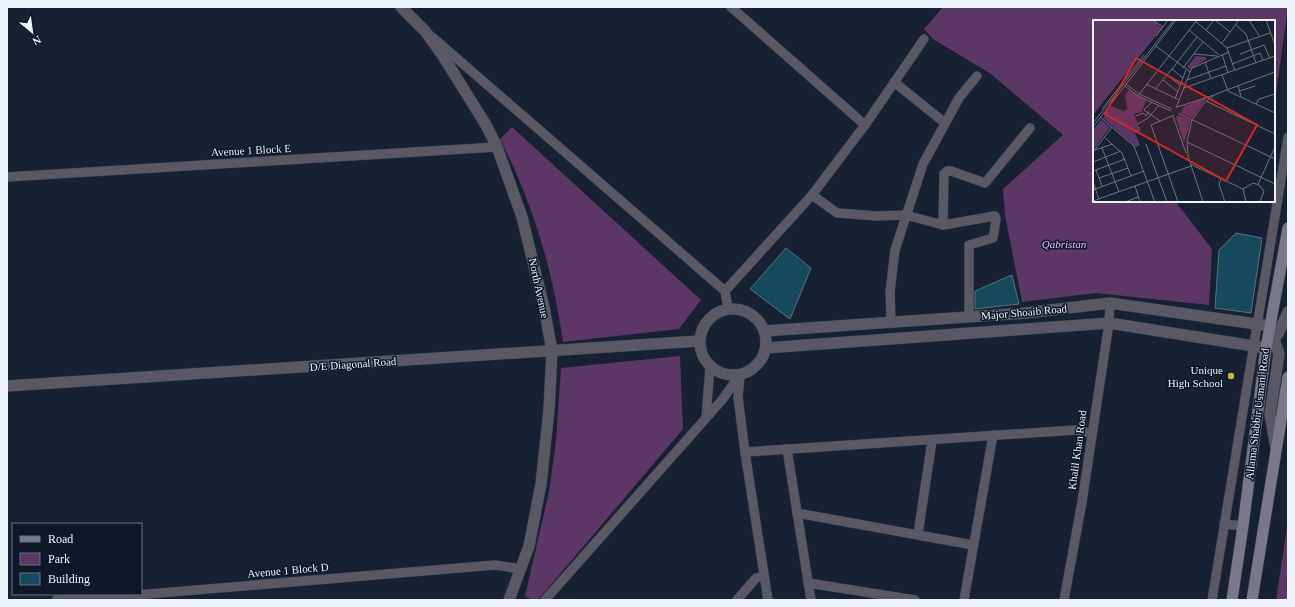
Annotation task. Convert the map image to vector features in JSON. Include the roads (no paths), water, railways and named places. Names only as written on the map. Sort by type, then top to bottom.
[{"type":"main road","name":"Allama Shabbir Usmani Road","points":[[1232,600],[1243,526],[1260,347],[1270,326],[1288,228]]},
{"type":"main road","name":"Allama Shabbir Usmani Road","points":[[1252,600],[1288,377]]},
{"type":"street","name":"North Avenue","points":[[401,7],[425,31],[486,125],[497,147],[524,224],[537,273],[552,351],[549,410],[541,484],[529,546],[509,600]]},
{"type":"street","points":[[731,7],[865,125]]},
{"type":"street","points":[[425,31],[725,291],[728,309]]},
{"type":"street","points":[[725,291],[812,195],[865,125],[924,39]]},
{"type":"street","points":[[891,322],[890,292],[895,250],[923,164],[959,98],[977,76]]},
{"type":"street","points":[[894,82],[945,123]]},
{"type":"street","points":[[943,225],[944,174],[947,171],[951,171],[985,183],[1030,128]]},
{"type":"street","points":[[1212,600],[1224,524],[1260,347],[1258,324],[1288,137]]},
{"type":"street","name":"Avenue 1 Block E","points":[[7,177],[497,147]]},
{"type":"street","points":[[812,195],[837,212],[877,216],[906,215],[943,225],[994,216],[996,219],[994,238],[969,246],[969,317]]},
{"type":"street","name":"Major Shoaib Road","points":[[764,331],[1026,313],[1110,302],[1270,326]]},
{"type":"street","name":"Khalil Khan Road","points":[[1064,600],[1082,502],[1091,433],[1109,323],[1110,302]]},
{"type":"street","points":[[728,309],[742,310],[754,316],[764,331],[766,348],[757,366],[740,375],[729,376],[719,373],[710,367],[704,360],[699,341],[705,324],[711,317],[728,309]]},
{"type":"street","points":[[1260,347],[1275,338],[1288,312]]},
{"type":"street","name":"Major Shoaib Road","points":[[766,348],[1109,323],[1260,347]]},
{"type":"street","points":[[1270,326],[1275,338],[1279,362],[1270,414],[1276,450]]},
{"type":"street","name":"D/E Diagonal Road","points":[[7,386],[699,341]]},
{"type":"street","points":[[706,418],[710,367]]},
{"type":"street","points":[[545,600],[722,400],[740,375]]},
{"type":"street","points":[[740,375],[738,397],[763,576],[768,600]]},
{"type":"street","points":[[745,452],[932,441],[993,435],[1076,430],[1091,433]]},
{"type":"street","points":[[964,600],[993,435]]},
{"type":"street","points":[[918,534],[932,441]]},
{"type":"street","points":[[787,449],[810,600]]},
{"type":"street","points":[[797,513],[973,545]]},
{"type":"street","points":[[1224,524],[1243,526]]},
{"type":"street","name":"Avenue 1 Block D","points":[[142,594],[495,565],[521,568]]},
{"type":"street","points":[[737,600],[756,578],[763,576]]},
{"type":"street","points":[[808,583],[915,600]]},
{"type":"street","name":"Avenue 1 Block D","points":[[56,600],[132,595]]},
{"type":"place","name":"Unique High School","points":[[1231,376]]},
{"type":"park label","name":"Qabristan","points":[[1064,244]]}]
